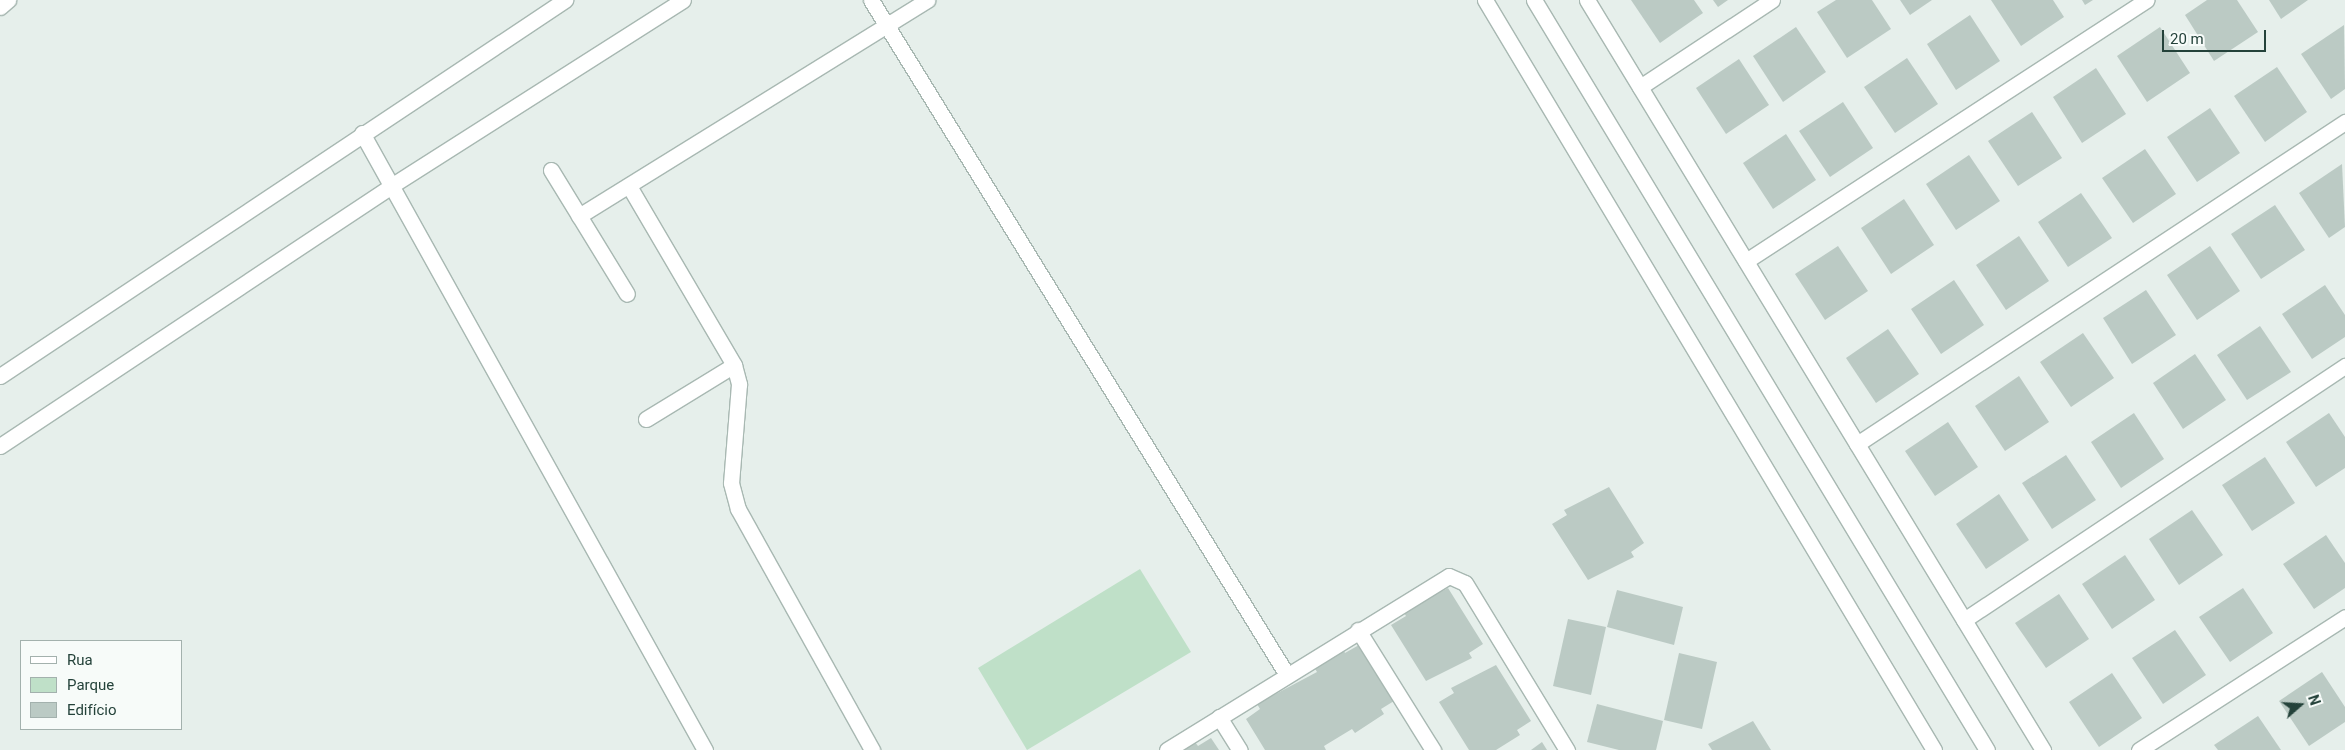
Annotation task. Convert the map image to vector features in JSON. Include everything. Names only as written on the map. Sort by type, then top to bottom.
[{"type":"street","points":[[0,7],[8,0]]},
{"type":"street","points":[[0,376],[362,133],[565,0]]},
{"type":"street","points":[[0,446],[391,186],[683,0]]},
{"type":"street","points":[[872,0],[1287,675]]},
{"type":"street","points":[[579,216],[927,0]]},
{"type":"street","points":[[1485,0],[1934,750]]},
{"type":"street","points":[[1534,0],[1987,750]]},
{"type":"street","points":[[1587,0],[2043,750]]},
{"type":"street","points":[[1640,87],[1772,0]]},
{"type":"street","points":[[1746,261],[2147,0]]},
{"type":"street","points":[[1857,444],[2345,122]]},
{"type":"street","points":[[362,133],[706,750]]},
{"type":"street","points":[[551,170],[627,294]]},
{"type":"street","points":[[629,186],[734,365],[739,384],[731,483],[738,509],[872,750]]},
{"type":"street","points":[[646,419],[734,365]]},
{"type":"street","points":[[1964,620],[2345,366]]},
{"type":"street","points":[[1167,750],[1440,578],[1458,577],[1567,750]]},
{"type":"street","points":[[2139,750],[2345,617]]},
{"type":"street","points":[[1358,630],[1434,750]]},
{"type":"street","points":[[1220,717],[1240,750]]},
{"type":"green space","points":[[1140,569],[1191,652],[1027,750],[978,668]]},
{"type":"building","points":[[1631,0],[1694,0],[1703,13],[1660,43]]},
{"type":"building","points":[[1713,0],[1728,0],[1718,7]]},
{"type":"building","points":[[1836,0],[1872,0],[1891,29],[1847,58],[1817,12]]},
{"type":"building","points":[[1900,0],[1932,0],[1910,15]]},
{"type":"building","points":[[1991,0],[2053,0],[2064,17],[2021,46]]},
{"type":"building","points":[[2082,0],[2093,0],[2085,5]]},
{"type":"building","points":[[2207,0],[2237,0],[2258,32],[2214,61],[2185,15]]},
{"type":"building","points":[[2269,0],[2308,0],[2281,19]]},
{"type":"building","points":[[1970,15],[2000,61],[1956,90],[1927,44]]},
{"type":"building","points":[[2344,25],[2345,89],[2331,99],[2301,54]]},
{"type":"building","points":[[1796,27],[1826,72],[1783,102],[1753,56]]},
{"type":"building","points":[[2160,27],[2190,73],[2147,102],[2117,56]]},
{"type":"building","points":[[1907,58],[1938,104],[1895,133],[1864,87]]},
{"type":"building","points":[[1739,59],[1769,105],[1726,134],[1696,88]]},
{"type":"building","points":[[2277,67],[2307,112],[2265,142],[2234,96]]},
{"type":"building","points":[[2096,68],[2126,114],[2082,143],[2053,97]]},
{"type":"building","points":[[1843,102],[1873,148],[1830,177],[1799,131]]},
{"type":"building","points":[[2210,108],[2240,153],[2197,182],[2167,137]]},
{"type":"building","points":[[2032,112],[2062,158],[2018,186],[1988,141]]},
{"type":"building","points":[[1786,134],[1816,180],[1773,209],[1743,163]]},
{"type":"building","points":[[2145,149],[2176,194],[2133,223],[2102,178]]},
{"type":"building","points":[[1969,155],[2000,201],[1956,230],[1926,184]]},
{"type":"building","points":[[2342,164],[2345,227],[2329,238],[2299,193]]},
{"type":"building","points":[[2081,193],[2112,238],[2068,267],[2038,222]]},
{"type":"building","points":[[1904,199],[1934,245],[1891,274],[1861,228]]},
{"type":"building","points":[[2275,205],[2305,250],[2261,279],[2231,234]]},
{"type":"building","points":[[2019,236],[2049,281],[2006,310],[1976,265]]},
{"type":"building","points":[[1838,246],[1868,291],[1825,320],[1795,274]]},
{"type":"building","points":[[2210,246],[2240,291],[2197,320],[2167,275]]},
{"type":"building","points":[[1954,280],[1984,325],[1941,354],[1911,309]]},
{"type":"building","points":[[2325,285],[2345,315],[2345,337],[2312,359],[2282,314]]},
{"type":"building","points":[[2146,290],[2176,335],[2132,364],[2103,318]]},
{"type":"building","points":[[2260,326],[2291,372],[2247,400],[2217,355]]},
{"type":"building","points":[[1888,329],[1919,374],[1876,403],[1846,358]]},
{"type":"building","points":[[2083,333],[2114,378],[2071,407],[2040,362]]},
{"type":"building","points":[[2195,354],[2226,400],[2183,429],[2153,383]]},
{"type":"building","points":[[2019,376],[2049,422],[2005,451],[1975,406]]},
{"type":"building","points":[[2134,413],[2164,459],[2121,488],[2091,442]]},
{"type":"building","points":[[2329,413],[2345,437],[2345,468],[2316,487],[2286,442]]},
{"type":"building","points":[[1948,422],[1978,467],[1935,496],[1905,451]]},
{"type":"building","points":[[2066,455],[2096,500],[2052,529],[2022,483]]},
{"type":"building","points":[[2265,457],[2295,503],[2252,531],[2222,485]]},
{"type":"building","points":[[1609,487],[1644,543],[1631,552],[1634,557],[1588,580],[1552,524],[1567,515],[1564,510]]},
{"type":"building","points":[[1999,494],[2029,540],[1986,569],[1956,524]]},
{"type":"building","points":[[2192,510],[2223,555],[2179,585],[2149,539]]},
{"type":"building","points":[[2326,535],[2345,563],[2345,588],[2314,609],[2283,564]]},
{"type":"building","points":[[2125,555],[2155,600],[2112,629],[2082,584]]},
{"type":"building","points":[[1448,588],[1483,644],[1469,653],[1472,658],[1426,681],[1391,625],[1406,616],[1403,611]]},
{"type":"building","points":[[2243,588],[2273,633],[2230,662],[2199,617]]},
{"type":"building","points":[[1617,590],[1683,607],[1674,645],[1607,627]]},
{"type":"building","points":[[2059,594],[2089,639],[2046,668],[2015,623]]},
{"type":"building","points":[[1568,619],[1606,627],[1591,695],[1553,686]]},
{"type":"building","points":[[2175,630],[2206,675],[2163,704],[2132,658]]},
{"type":"building","points":[[1359,645],[1394,701],[1381,709],[1384,714],[1355,733],[1352,729],[1324,746],[1326,750],[1265,750],[1246,719],[1260,709],[1257,704],[1317,672],[1314,667],[1343,649],[1345,653]]},
{"type":"building","points":[[1679,653],[1717,662],[1702,729],[1664,720]]},
{"type":"building","points":[[1496,665],[1531,721],[1517,730],[1520,735],[1496,750],[1469,750],[1439,702],[1454,693],[1451,688]]},
{"type":"building","points":[[2322,672],[2345,707],[2345,722],[2309,746],[2279,701]]},
{"type":"building","points":[[2112,673],[2142,718],[2099,747],[2069,702]]},
{"type":"building","points":[[1597,704],[1663,721],[1656,750],[1619,750],[1587,742]]},
{"type":"building","points":[[2258,716],[2281,750],[2218,750],[2214,745]]},
{"type":"building","points":[[1753,721],[1771,750],[1712,750],[1708,744]]},
{"type":"building","points":[[1211,738],[1219,750],[1183,750],[1195,742],[1198,746]]},
{"type":"building","points":[[1542,742],[1547,750],[1531,750]]}]
